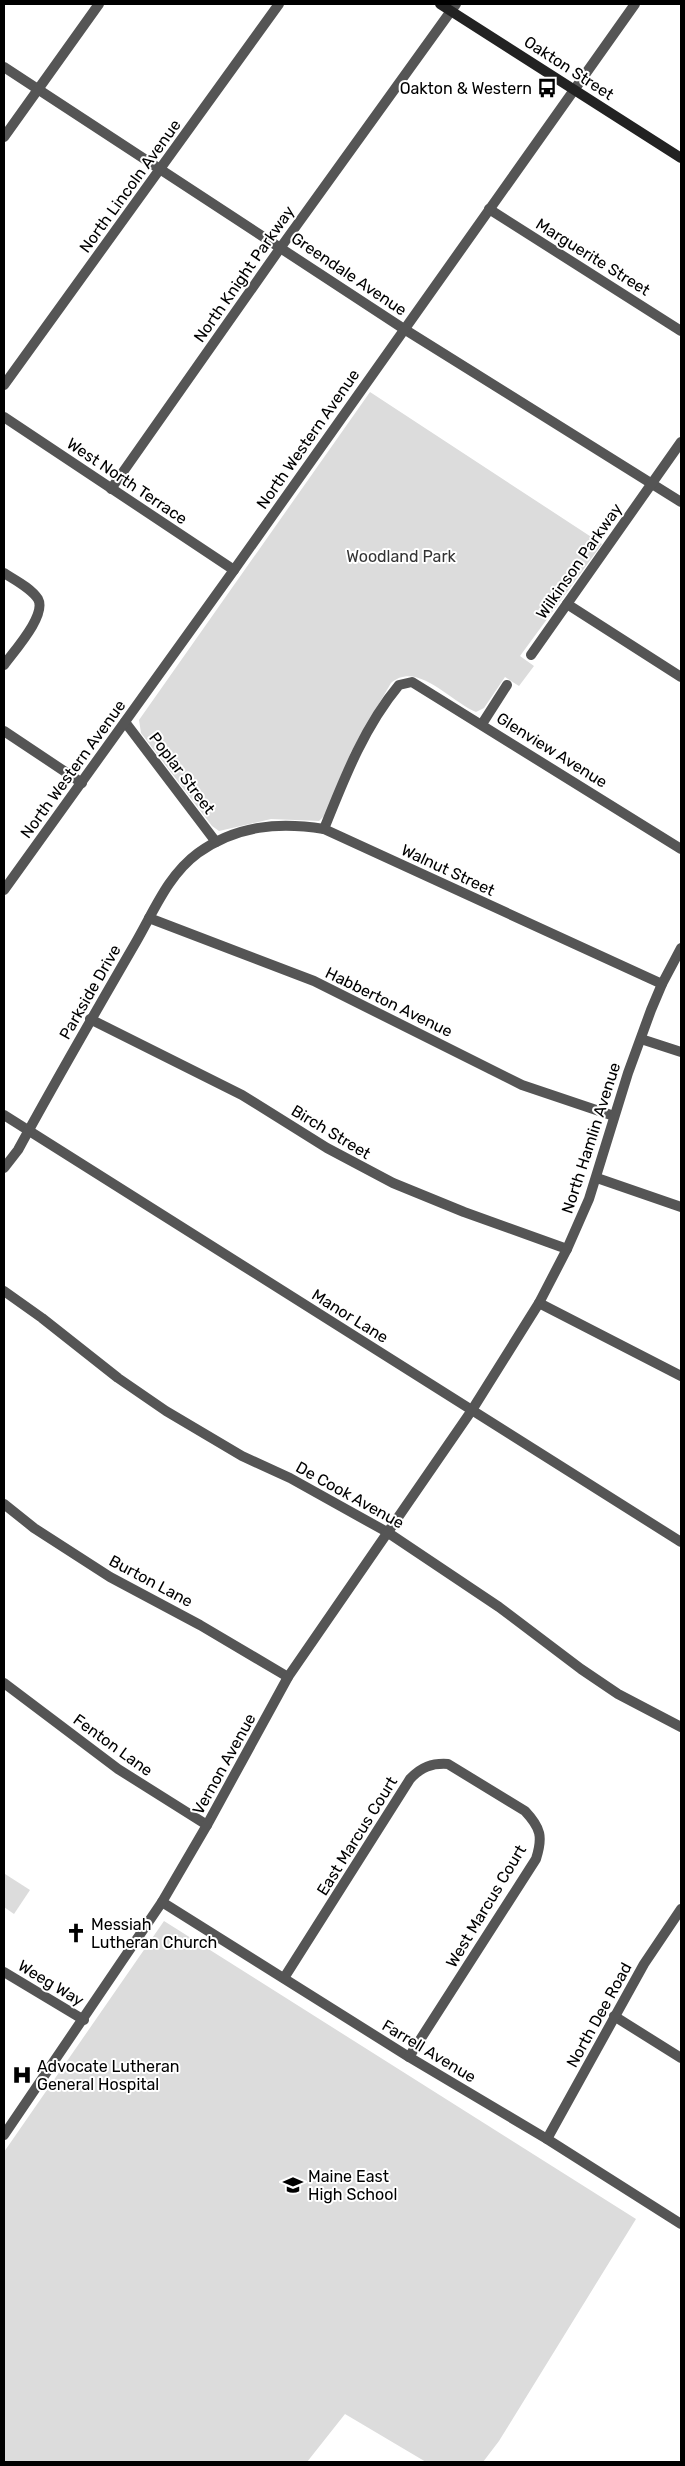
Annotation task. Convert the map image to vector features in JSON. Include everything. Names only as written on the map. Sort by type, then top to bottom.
[{"type":"main road","name":"Oakton Street","points":[[440,4],[454,7],[574,90],[681,158]]},
{"type":"street","points":[[4,137],[99,4]]},
{"type":"street","name":"North Lincoln Avenue","points":[[4,385],[279,4]]},
{"type":"street","name":"North Western Avenue","points":[[4,890],[234,570],[635,4]]},
{"type":"street","name":"North Knight Parkway","points":[[111,489],[281,247],[454,7]]},
{"type":"street","name":"Greendale Avenue","points":[[4,67],[404,329],[681,502]]},
{"type":"street","name":"Marguerite Street","points":[[489,209],[681,330]]},
{"type":"street","name":"West North Terrace","points":[[4,417],[234,570]]},
{"type":"street","name":"Wilkinson Parkway","points":[[531,655],[681,442]]},
{"type":"street","points":[[4,573],[29,590],[37,598],[40,606],[36,620],[4,665]]},
{"type":"street","points":[[567,604],[681,677]]},
{"type":"street","name":"Glenview Avenue","points":[[324,829],[347,772],[373,723],[394,692],[405,682],[420,685],[681,849]]},
{"type":"street","points":[[482,724],[507,685]]},
{"type":"street","name":"Poplar Street","points":[[125,722],[216,842]]},
{"type":"street","points":[[4,731],[82,783]]},
{"type":"street","name":"Walnut Street","points":[[216,842],[240,831],[273,825],[324,829],[662,984]]},
{"type":"street","name":"Parkside Drive","points":[[4,1168],[28,1131],[90,1019],[178,872],[198,853],[216,842]]},
{"type":"street","name":"Habberton Avenue","points":[[149,918],[314,982],[522,1084],[614,1116]]},
{"type":"street","name":"North Hamlin Avenue","points":[[472,1410],[538,1302],[567,1249],[597,1178],[614,1116],[641,1039],[662,984],[681,948]]},
{"type":"street","name":"Birch Street","points":[[90,1019],[242,1095],[327,1148],[393,1183],[464,1212],[567,1249]]},
{"type":"street","points":[[641,1039],[681,1052]]},
{"type":"street","name":"Manor Lane","points":[[4,1115],[681,1542]]},
{"type":"street","points":[[597,1178],[681,1206]]},
{"type":"street","name":"De Cook Avenue","points":[[4,1292],[42,1318],[118,1378],[166,1411],[242,1456],[290,1478],[388,1532],[499,1606],[580,1669],[618,1694],[681,1727]]},
{"type":"street","points":[[538,1302],[681,1376]]},
{"type":"street","name":"Vernon Avenue","points":[[4,2135],[84,2020],[162,1902],[208,1826],[288,1678],[472,1410]]},
{"type":"street","name":"Burton Lane","points":[[4,1504],[34,1528],[102,1573],[200,1625],[288,1678]]},
{"type":"street","name":"Fenton Lane","points":[[4,1683],[118,1769],[208,1826]]},
{"type":"street","name":"East Marcus Court","points":[[284,1978],[410,1779],[418,1770],[437,1763],[448,1764],[482,1784]]},
{"type":"street","name":"West Marcus Court","points":[[409,2058],[536,1859],[541,1842],[534,1820],[525,1811],[482,1784]]},
{"type":"street","name":"Farrell Avenue","points":[[162,1902],[409,2058],[547,2139],[681,2224]]},
{"type":"street","name":"North Dee Road","points":[[547,2139],[644,1964],[681,1909]]},
{"type":"street","name":"Weeg Way","points":[[4,1972],[84,2020]]},
{"type":"street","points":[[614,2016],[681,2058]]},
{"type":"green space","name":"Woodland Park","points":[[370,392],[602,544],[520,656],[534,666],[519,686],[505,677],[484,708],[476,712],[423,679],[412,676],[401,677],[391,683],[351,752],[326,814],[319,821],[271,819],[219,831],[212,826],[141,733],[139,720]]},
{"type":"green space","points":[[5,1874],[30,1890],[14,1914],[4,1907]]},
{"type":"green space","name":"Maine East High School","points":[[164,1921],[636,2219],[499,2441],[483,2462],[426,2462],[345,2414],[307,2462],[7,2462],[4,2460],[4,2152]]},
{"type":"place","name":"Oakton & Western","points":[[547,88]]},
{"type":"place","name":"Messiah Lutheran Church","points":[[76,1933]]},
{"type":"place","name":"Advocate Lutheran General Hospital","points":[[22,2075]]},
{"type":"place","name":"Maine East High School","points":[[293,2185]]}]
